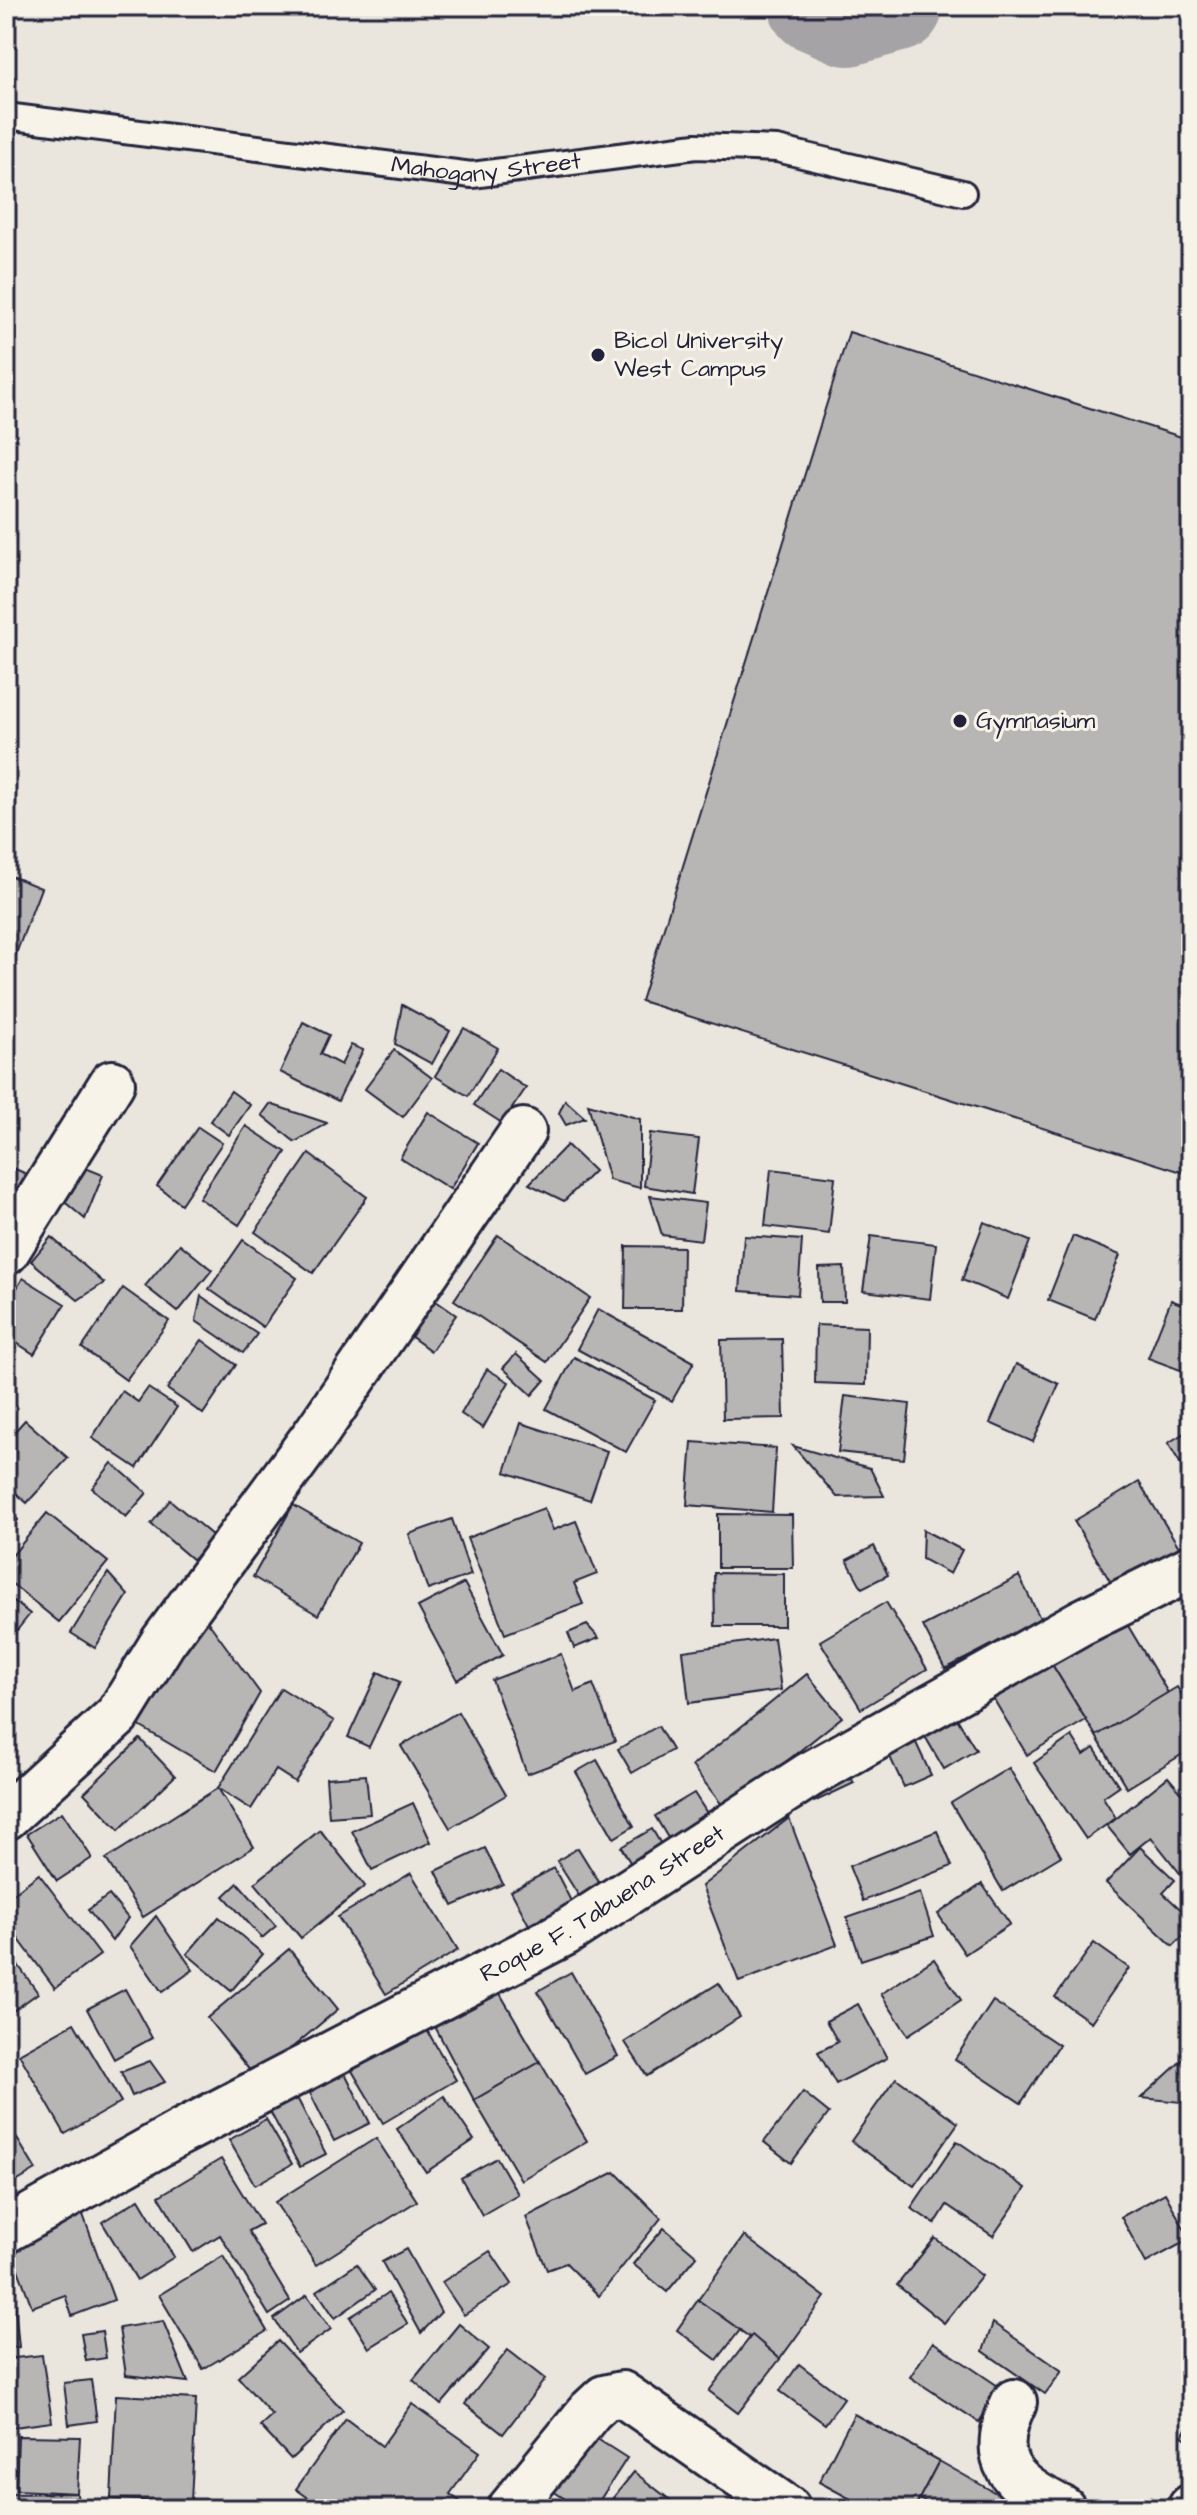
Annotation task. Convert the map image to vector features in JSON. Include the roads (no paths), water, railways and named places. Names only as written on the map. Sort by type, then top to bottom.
[{"type":"street","points":[[6,1252],[112,1083]]},
{"type":"street","points":[[6,1817],[118,1715],[163,1642],[317,1432],[523,1131]]},
{"type":"street","name":"Roque F. Tabuena Street","points":[[6,2230],[181,2132],[565,1933],[809,1775],[1080,1623],[1191,1568]]},
{"type":"street","points":[[510,2509],[590,2411],[604,2398],[622,2394],[788,2509]]},
{"type":"street","points":[[1014,2402],[1006,2420],[1001,2451],[1006,2468],[1028,2492],[1063,2509]]},
{"type":"lane","name":"Mahogany Street","points":[[6,116],[472,175],[696,146],[777,149],[963,193]]},
{"type":"waterway","points":[[815,6],[848,20],[897,6]]},
{"type":"place","name":"Bicol University West Campus","points":[[598,355]]},
{"type":"place","name":"Gymnasium","points":[[960,721]]}]
